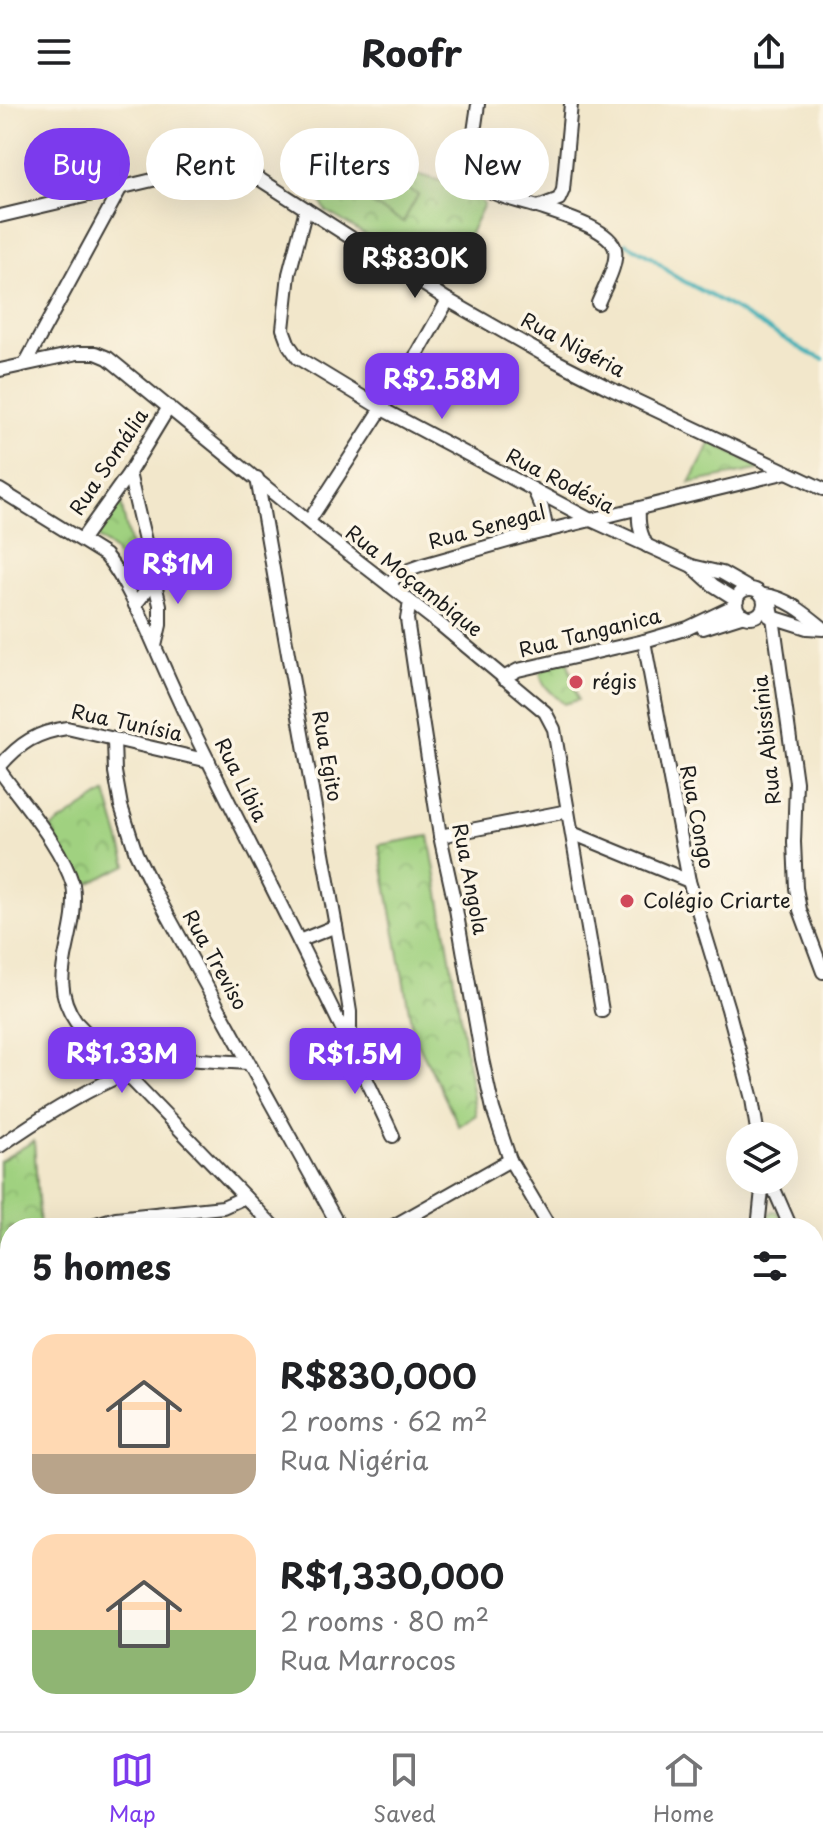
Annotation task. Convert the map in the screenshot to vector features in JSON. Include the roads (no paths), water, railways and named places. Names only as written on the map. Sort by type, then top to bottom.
[{"type":"street","points":[[478,104],[472,158],[475,177],[480,184],[490,191],[601,231],[611,241],[615,249],[613,264],[598,303]]},
{"type":"street","points":[[538,207],[559,199],[563,190],[571,104]]},
{"type":"street","name":"Rua Nigéria","points":[[130,186],[212,166],[232,166],[250,173],[448,300],[548,357],[823,489]]},
{"type":"street","name":"Rua Nigéria","points":[[0,216],[71,200]]},
{"type":"street","points":[[25,364],[114,200]]},
{"type":"street","name":"Rua Rodésia","points":[[306,209],[289,274],[283,329],[298,358],[382,409],[591,520],[692,566],[722,573],[798,609],[823,629]]},
{"type":"street","points":[[309,521],[448,300]]},
{"type":"street","name":"Rua Moçambique","points":[[0,370],[78,353],[96,353],[108,358],[545,712],[554,729],[602,1011]]},
{"type":"street","name":"Rua Somália","points":[[82,539],[129,473],[169,407]]},
{"type":"street","name":"Rua Senegal","points":[[389,585],[398,574],[423,565],[787,472]]},
{"type":"street","points":[[129,473],[160,605],[160,625],[155,646]]},
{"type":"street","name":"Rua Egito","points":[[257,478],[336,926],[350,1012],[350,1042]]},
{"type":"street","name":"Rua Líbia","points":[[0,490],[82,539],[105,555],[117,571],[350,1042],[393,1136]]},
{"type":"street","points":[[534,490],[547,531]]},
{"type":"street","points":[[639,509],[640,533],[647,546]]},
{"type":"street","points":[[135,605],[146,591],[151,566]]},
{"type":"street","name":"Rua Rodésia","points":[[692,566],[739,607],[807,628],[823,629]]},
{"type":"street","points":[[739,607],[742,592],[761,593],[764,603],[758,615]]},
{"type":"street","name":"Rua Abissínia","points":[[761,593],[772,617],[796,782],[796,888],[800,910],[823,972]]},
{"type":"street","name":"Rua Angola","points":[[410,602],[407,619],[440,836],[482,1059],[493,1109],[510,1160],[544,1218]]},
{"type":"street","name":"Rua Tanganica","points":[[503,678],[518,670],[688,628],[739,607]]},
{"type":"street","name":"Rua Congo","points":[[644,641],[689,881],[728,1009],[756,1122]]},
{"type":"street","name":"Rua Tunísia","points":[[0,768],[30,738],[50,730],[67,728],[209,761]]},
{"type":"street","name":"Rua Treviso","points":[[114,740],[121,806],[136,853],[334,1218]]},
{"type":"street","points":[[0,768],[51,843],[74,888],[71,934],[63,962],[61,988],[66,1009],[265,1218]]},
{"type":"street","points":[[440,836],[568,811]]},
{"type":"street","points":[[572,833],[689,881]]},
{"type":"street","points":[[299,941],[336,926]]},
{"type":"street","points":[[0,1146],[40,1118],[88,1091],[156,1060],[248,1063]]},
{"type":"street","points":[[408,1218],[510,1160]]},
{"type":"street","points":[[759,1218],[762,1194]]},
{"type":"street","points":[[776,1194],[787,1218]]},
{"type":"street","points":[[116,1218],[223,1207],[245,1197]]},
{"type":"waterway","points":[[626,243],[676,277],[823,359]]},
{"type":"place","name":"régis","points":[[576,682]]},
{"type":"place","name":"Colégio Criarte","points":[[627,901]]}]
